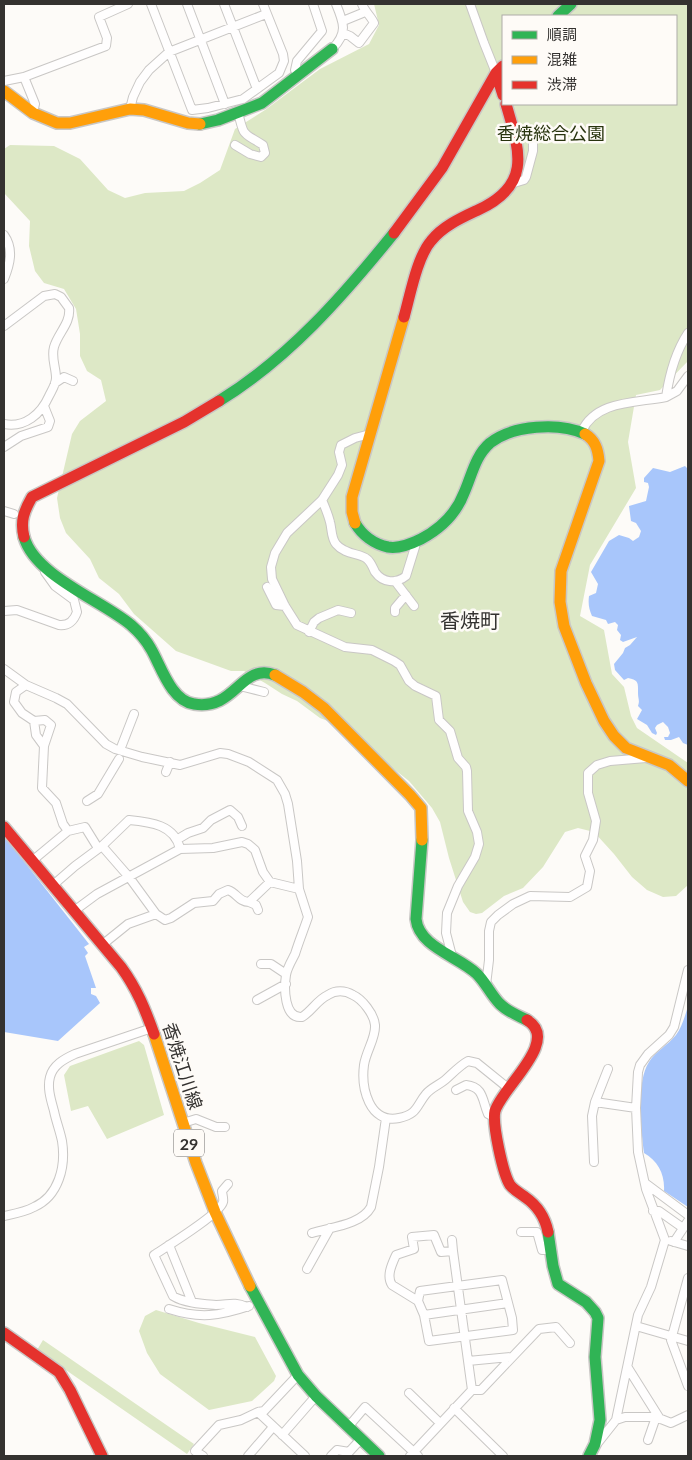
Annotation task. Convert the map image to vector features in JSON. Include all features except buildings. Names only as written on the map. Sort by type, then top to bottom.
[{"type":"street","points":[[4,81],[24,78],[106,46],[107,38],[99,16],[128,4]]},
{"type":"street","points":[[151,4],[192,110],[244,99],[276,75],[281,69],[284,61],[283,54],[263,4]]},
{"type":"street","points":[[187,4],[225,104]]},
{"type":"street","points":[[224,4],[257,89]]},
{"type":"street","points":[[299,74],[294,70],[298,61],[322,31],[313,4]]},
{"type":"street","points":[[4,91],[34,113],[47,120],[64,124],[130,109],[144,110],[188,123],[201,124],[218,120],[262,103],[332,49],[339,42],[342,33],[342,21],[336,4]]},
{"type":"street","points":[[342,33],[359,43],[369,32],[374,23],[372,18],[365,12],[362,4]]},
{"type":"street","points":[[470,4],[484,44],[500,69],[502,86]]},
{"type":"street","points":[[559,15],[571,4]]},
{"type":"street","points":[[342,21],[365,12]]},
{"type":"street","points":[[130,109],[140,82],[149,70],[169,52],[266,14]]},
{"type":"street","points":[[4,611],[17,610],[59,625],[66,625],[71,622],[77,612],[74,600],[56,586],[45,572],[16,544],[9,515],[40,492],[184,422],[233,392],[295,344],[325,314],[393,234],[442,168],[500,69]]},
{"type":"street","points":[[24,78],[35,104],[34,113]]},
{"type":"street","points":[[506,105],[518,160],[518,175],[508,192],[499,199],[449,224],[434,236],[423,252],[352,497],[352,517],[361,531],[377,544],[397,547],[416,540],[448,520],[460,503],[470,474],[480,455],[500,436],[523,428],[554,427],[582,431],[587,434],[597,446],[599,461],[561,571],[559,590],[562,613],[572,649],[605,724],[621,744],[630,750],[676,769],[688,781]]},
{"type":"street","points":[[235,145],[254,156],[262,157],[265,153],[263,145],[251,139],[241,130],[238,112]]},
{"type":"street","points":[[514,183],[524,180],[526,177],[533,152],[533,135]]},
{"type":"street","points":[[4,235],[11,249],[4,279]]},
{"type":"street","points":[[4,326],[44,296],[55,294],[63,299],[69,312],[67,322],[60,332],[53,349],[55,383],[44,406],[39,413],[23,423],[4,424]]},
{"type":"street","points":[[666,397],[677,357],[688,334]]},
{"type":"street","points":[[582,431],[589,418],[612,405],[666,397],[677,391],[688,376]]},
{"type":"street","points":[[55,383],[64,377],[72,381]]},
{"type":"street","points":[[4,448],[21,436],[48,427],[50,421],[44,406]]},
{"type":"street","points":[[370,434],[355,438],[341,445],[340,470],[332,486],[322,500],[293,525],[287,533],[275,554],[271,567],[272,579],[297,625],[345,647],[372,650],[390,658],[400,665],[409,681],[415,686],[436,696],[439,720],[450,731],[458,758],[466,767],[468,811],[477,832],[479,844],[475,857],[458,886],[447,913],[446,933],[452,957]]},
{"type":"street","points":[[322,500],[336,544],[352,555],[365,557],[378,576],[387,580],[395,581],[403,578],[408,572],[416,540]]},
{"type":"street","points":[[45,572],[106,609],[139,632],[146,640],[171,686],[188,702],[200,705],[221,701],[230,695],[249,676],[264,672],[282,679],[305,693],[329,712],[418,805],[422,813],[423,825],[416,906],[417,928],[424,938],[475,972],[494,998],[504,1008],[527,1020],[535,1026],[538,1033],[536,1047],[498,1102],[494,1117],[496,1136],[507,1178],[516,1191],[533,1203],[542,1213],[558,1284],[590,1303],[598,1318],[595,1359],[601,1415],[600,1431],[595,1446]]},
{"type":"street","points":[[395,581],[414,606]]},
{"type":"street","points":[[268,588],[276,605],[285,606]]},
{"type":"street","points":[[395,612],[395,608],[406,595]]},
{"type":"street","points":[[309,632],[314,622],[320,618],[338,610],[351,613]]},
{"type":"street","points":[[4,669],[26,685],[67,704],[106,744],[120,750],[183,766],[224,753],[249,762],[277,780],[288,804],[299,889],[308,917],[286,974],[289,1009],[298,1018],[306,1015],[327,995],[341,992],[356,996],[372,1015],[375,1025],[364,1065],[364,1076],[370,1107],[379,1116],[400,1118],[413,1112],[427,1093],[468,1062],[477,1063],[508,1088]]},
{"type":"street","points":[[26,685],[15,694],[14,702],[22,713],[34,721],[45,720],[51,725],[44,746],[42,788],[56,803],[63,824],[68,831]]},
{"type":"street","points":[[240,686],[264,692]]},
{"type":"street","points":[[120,750],[134,714]]},
{"type":"street","points":[[34,721],[36,736],[44,746]]},
{"type":"street","points":[[486,985],[489,960],[489,931],[491,922],[498,915],[513,904],[530,896],[570,897],[587,886],[590,871],[585,856],[593,840],[596,821],[588,793],[588,773],[597,765],[610,761],[652,758]]},
{"type":"street","points":[[87,801],[98,794],[119,759]]},
{"type":"street","points":[[166,772],[170,762]]},
{"type":"street","points":[[178,839],[202,828],[211,820],[230,810],[238,817],[242,826]]},
{"type":"street","points":[[52,886],[100,847],[129,820],[158,824],[178,839],[180,849]]},
{"type":"street","points":[[32,860],[68,831],[85,826],[100,847],[129,877],[156,914],[165,920],[194,903],[213,901],[227,890],[233,892],[243,901],[256,905],[258,910]]},
{"type":"street","name":"香焼江川線","points":[[4,827],[121,967],[138,992],[152,1028],[196,1163],[252,1305],[298,1375],[316,1396],[379,1456]]},
{"type":"street","points":[[74,911],[97,894],[180,849],[213,848],[242,842],[255,850],[263,872],[270,882],[299,889]]},
{"type":"street","points":[[249,902],[270,882]]},
{"type":"street","points":[[102,945],[128,924],[156,914]]},
{"type":"street","points":[[261,964],[271,964],[286,974]]},
{"type":"street","points":[[589,1456],[616,1420],[638,1315],[651,1287],[665,1240],[653,1210],[638,1152],[637,1079],[640,1065],[648,1054],[669,1036],[674,1027],[688,970]]},
{"type":"street","points":[[257,1000],[286,984]]},
{"type":"street","points":[[4,1216],[34,1207],[52,1192],[58,1181],[63,1161],[62,1139],[49,1091],[50,1075],[55,1068],[66,1058],[74,1054],[152,1028]]},
{"type":"street","points":[[594,1162],[592,1116],[595,1102],[608,1069]]},
{"type":"street","points":[[456,1090],[466,1085],[478,1089],[482,1094],[488,1114],[494,1117]]},
{"type":"street","points":[[595,1102],[636,1108]]},
{"type":"street","points":[[312,1233],[355,1220],[365,1215],[371,1207],[386,1118]]},
{"type":"street","points":[[183,1123],[196,1119],[216,1127],[225,1126]]},
{"type":"street","points":[[645,1183],[688,1215]]},
{"type":"street","points":[[228,1184],[222,1191],[222,1205],[215,1212],[154,1255],[173,1296],[192,1302],[218,1305],[237,1302],[252,1305]]},
{"type":"street","points":[[653,1210],[660,1212],[683,1228]]},
{"type":"street","points":[[674,1242],[688,1221]]},
{"type":"street","points":[[307,1269],[330,1228]]},
{"type":"street","points":[[520,1232],[537,1232],[542,1250],[550,1250]]},
{"type":"street","points":[[418,1301],[390,1282],[389,1277],[396,1255],[414,1250],[412,1237],[434,1235],[441,1252],[453,1252]]},
{"type":"street","points":[[452,1240],[472,1390]]},
{"type":"street","points":[[665,1240],[688,1246]]},
{"type":"street","points":[[169,1245],[192,1302]]},
{"type":"street","points":[[688,1278],[671,1344],[688,1386]]},
{"type":"street","points":[[502,1280],[513,1330],[429,1342],[424,1315],[418,1301],[420,1291],[458,1286],[502,1280]]},
{"type":"street","points":[[424,1315],[508,1304]]},
{"type":"street","points":[[169,1309],[186,1315],[211,1316],[252,1305]]},
{"type":"street","points":[[636,1326],[688,1341]]},
{"type":"street","points":[[348,1427],[365,1407],[414,1455],[454,1408],[472,1390],[481,1390],[539,1329],[556,1327],[570,1343]]},
{"type":"street","points":[[4,1333],[59,1372],[70,1390],[102,1456]]},
{"type":"street","points":[[468,1361],[511,1357]]},
{"type":"street","points":[[628,1368],[658,1418]]},
{"type":"street","points":[[203,1456],[195,1451],[219,1425],[241,1420],[264,1411],[298,1375]]},
{"type":"street","points":[[409,1393],[440,1423]]},
{"type":"street","points":[[282,1435],[316,1396]]},
{"type":"street","points":[[454,1408],[503,1456]]},
{"type":"street","points":[[258,1412],[305,1456]]},
{"type":"street","points":[[616,1420],[625,1417],[658,1418],[671,1423],[688,1415]]},
{"type":"street","points":[[648,1440],[658,1418]]},
{"type":"street","points":[[248,1456],[273,1428]]},
{"type":"street","points":[[331,1456],[337,1450],[348,1452],[361,1439]]},
{"type":"green space","name":"香焼総合公園","points":[[374,4],[688,4],[688,361],[660,390],[636,395],[628,442],[636,488],[590,565],[580,616],[604,630],[612,674],[624,687],[631,716],[637,728],[688,763],[688,885],[676,896],[663,897],[647,890],[632,877],[594,832],[578,828],[565,832],[543,867],[523,888],[504,896],[482,913],[470,912],[463,902],[440,822],[432,808],[409,781],[338,725],[320,718],[297,701],[244,671],[231,671],[176,651],[134,614],[119,594],[99,578],[90,559],[66,533],[60,518],[57,498],[72,434],[80,421],[106,401],[101,380],[87,371],[80,356],[80,334],[76,309],[64,289],[44,283],[35,271],[29,246],[30,221],[4,193],[4,149],[10,145],[54,146],[80,159],[108,190],[125,198],[145,193],[184,191],[220,170],[235,129],[265,110],[320,69],[369,44],[379,25]]},
{"type":"green space","points":[[139,1041],[144,1045],[164,1115],[107,1139],[88,1106],[71,1111],[64,1075],[70,1066]]},
{"type":"green space","points":[[156,1310],[255,1337],[276,1376],[274,1381],[252,1401],[209,1410],[160,1374],[147,1353],[139,1331],[145,1316]]},
{"type":"green space","points":[[43,1340],[194,1444],[187,1454],[37,1350]]},
{"type":"water","points":[[685,466],[688,469],[688,745],[683,743],[679,737],[665,740],[664,737],[668,737],[670,733],[668,727],[663,722],[655,728],[656,735],[652,733],[647,725],[637,719],[642,710],[638,706],[637,682],[628,678],[624,680],[615,670],[614,664],[625,648],[637,637],[623,642],[620,640],[621,635],[617,630],[618,625],[615,622],[608,624],[606,620],[592,616],[589,609],[589,596],[596,593],[598,584],[591,572],[609,541],[619,535],[633,541],[639,537],[641,531],[636,523],[631,521],[629,506],[646,501],[649,487],[648,483],[644,482],[644,478],[653,468],[670,472]]},
{"type":"water","points":[[4,836],[89,944],[84,947],[88,953],[85,956],[96,988],[91,988],[91,994],[96,996],[100,1003],[58,1041],[4,1032]]},
{"type":"water","points":[[688,1006],[688,1207],[664,1191],[660,1169],[644,1153],[640,1106],[645,1070],[652,1058],[678,1032]]},
{"type":"traffic: fast","points":[[559,15],[571,4]]},
{"type":"traffic: fast","points":[[200,124],[218,120],[262,103],[332,49]]},
{"type":"traffic: fast","points":[[219,401],[245,384],[292,346],[335,303],[394,233]]},
{"type":"traffic: fast","points":[[355,523],[365,535],[378,544],[388,547],[401,547],[409,544],[435,531],[457,508],[474,466],[490,443],[511,432],[536,427],[562,428],[585,434]]},
{"type":"traffic: fast","points":[[24,537],[31,551],[41,564],[70,586],[137,630],[145,639],[173,690],[186,701],[194,704],[208,704],[220,701],[254,675],[263,673],[275,675]]},
{"type":"traffic: fast","points":[[422,840],[416,919],[419,929],[432,944],[477,974],[503,1007],[527,1020]]},
{"type":"traffic: fast","points":[[548,1232],[553,1266],[558,1284],[586,1302],[598,1318],[595,1357],[600,1420],[595,1444],[589,1456]]},
{"type":"traffic: fast","points":[[250,1286],[298,1375],[316,1396],[379,1456]]},
{"type":"traffic: slow","points":[[4,91],[33,113],[57,123],[70,123],[130,109],[144,110],[188,123],[200,124]]},
{"type":"traffic: slow","points":[[355,523],[352,512],[352,497],[404,317]]},
{"type":"traffic: slow","points":[[585,434],[595,445],[599,461],[561,571],[560,602],[564,626],[586,683],[604,721],[614,736],[626,748],[669,765],[688,781]]},
{"type":"traffic: slow","points":[[275,675],[303,692],[324,708],[410,795],[421,808],[422,840]]},
{"type":"traffic: slow","points":[[154,1034],[196,1163],[215,1212],[250,1286]]},
{"type":"traffic: jam","points":[[394,233],[442,168],[496,73],[502,67]]},
{"type":"traffic: jam","points":[[496,73],[502,92]]},
{"type":"traffic: jam","points":[[404,317],[418,267],[431,241],[453,223],[495,200],[507,190],[514,178],[518,166],[518,152],[506,105]]},
{"type":"traffic: jam","points":[[24,537],[22,526],[32,497],[184,422],[219,401]]},
{"type":"traffic: jam","points":[[4,827],[121,967],[140,999],[154,1034]]},
{"type":"traffic: jam","points":[[527,1020],[536,1029],[537,1040],[534,1052],[500,1101],[494,1117],[501,1160],[507,1179],[515,1190],[530,1200],[537,1208],[545,1221],[548,1232]]},
{"type":"traffic: jam","points":[[4,1333],[59,1372],[70,1390],[102,1456]]},
{"type":"district","name":"香焼町","points":[[470,620]]}]
